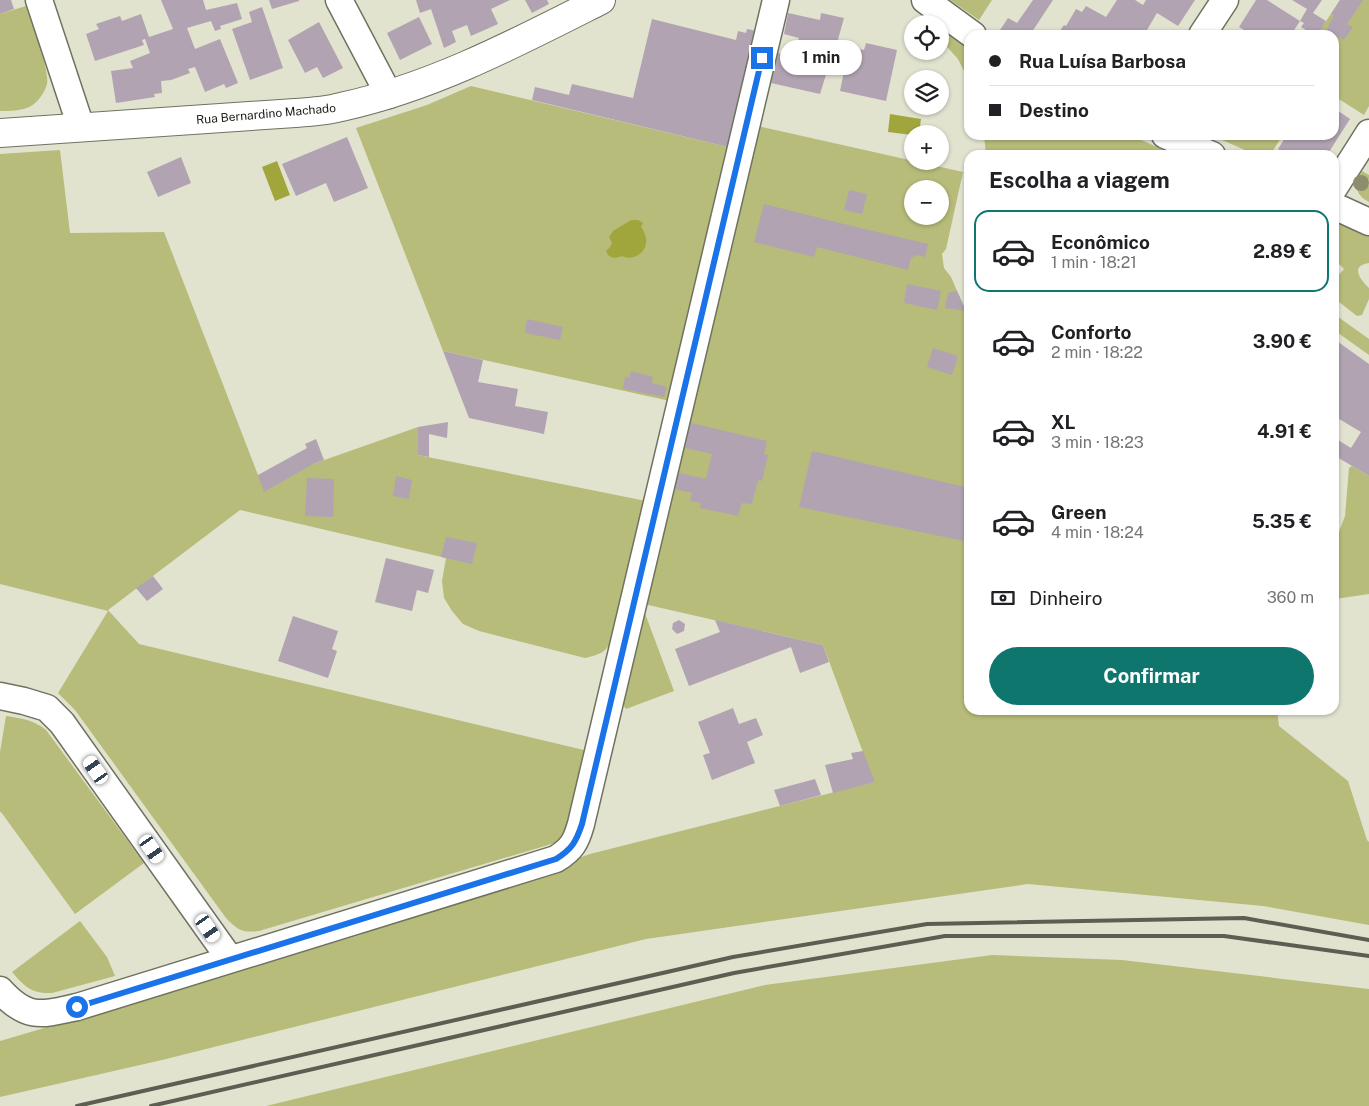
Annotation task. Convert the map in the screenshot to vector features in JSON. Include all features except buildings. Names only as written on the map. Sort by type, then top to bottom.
[{"type":"main road","name":"Rua Bernardino Machado","points":[[0,133],[295,114],[339,108],[389,94],[444,75],[528,37],[601,0]]},
{"type":"street","points":[[39,0],[81,127]]},
{"type":"street","points":[[339,0],[389,94]]},
{"type":"street","points":[[0,990],[11,1002],[26,1011],[46,1014],[77,1007],[556,859],[567,852],[576,841],[582,824],[776,0]]},
{"type":"street","points":[[926,0],[966,30]]},
{"type":"street","points":[[1205,30],[1225,0]]},
{"type":"street","points":[[1339,180],[1369,133]]},
{"type":"street","points":[[1177,140],[1200,150]]},
{"type":"street","points":[[1339,208],[1369,222]]},
{"type":"street","points":[[0,696],[47,708],[62,723],[230,960]]},
{"type":"green space","points":[[950,0],[992,0],[979,20]]},
{"type":"green space","points":[[1340,0],[1369,0],[1369,106],[1364,115],[1339,99],[1339,30],[1320,30]]},
{"type":"green space","points":[[26,6],[46,68],[47,84],[41,96],[31,106],[20,110],[0,111],[0,14]]},
{"type":"green space","points":[[949,33],[964,44],[964,71],[958,59],[949,49]]},
{"type":"green space","points":[[471,86],[728,147],[670,401],[443,351],[356,128],[427,105]]},
{"type":"green space","points":[[758,126],[904,159],[904,170],[949,169],[963,172],[946,249],[942,254],[944,268],[951,277],[964,307],[964,715],[1278,715],[1279,726],[1348,781],[1369,842],[1369,925],[1263,906],[1028,884],[646,939],[162,1060],[0,1097],[0,1041],[363,934],[371,927],[409,913],[437,910],[464,902],[462,899],[590,854],[874,782],[823,645],[644,604]]},
{"type":"green space","points":[[984,140],[1141,140],[1164,150],[986,150]]},
{"type":"green space","points":[[1222,140],[1280,140],[1273,150],[1245,150]]},
{"type":"green space","points":[[60,150],[70,233],[164,232],[258,475],[313,464],[418,427],[418,455],[646,501],[615,635],[604,651],[585,658],[479,631],[463,624],[444,598],[442,581],[446,558],[240,510],[108,610],[139,644],[588,751],[565,840],[259,931],[244,931],[237,928],[226,918],[75,710],[58,693],[108,611],[0,584],[0,154]]},
{"type":"green space","points":[[1362,171],[1369,175],[1366,184],[1369,186],[1369,202],[1360,196],[1357,188]]},
{"type":"green space","points":[[1339,222],[1369,235],[1369,263],[1359,267],[1358,270],[1358,274],[1369,288],[1369,299],[1362,315],[1357,316],[1339,302],[1339,274],[1344,269],[1339,264]]},
{"type":"green space","points":[[1339,318],[1369,339],[1369,355],[1339,334]]},
{"type":"green space","points":[[1352,466],[1369,476],[1369,594],[1339,599],[1339,532],[1345,516],[1349,468]]},
{"type":"green space","points":[[643,608],[674,691],[626,709],[621,702]]},
{"type":"green space","points":[[6,716],[32,722],[46,730],[144,863],[75,914],[0,812],[0,752]]},
{"type":"green space","points":[[80,921],[107,957],[115,976],[52,993],[45,993],[29,989],[12,972]]},
{"type":"green space","points":[[992,955],[1122,960],[1369,989],[1369,1106],[266,1106],[765,985]]},
{"type":"shaded area","points":[[890,114],[921,119],[920,125],[904,125],[904,134],[888,132]]},
{"type":"shaded area","points":[[277,161],[290,195],[275,201],[262,167]]},
{"type":"shaded area","points":[[631,220],[638,220],[643,223],[641,227],[645,234],[645,247],[637,256],[630,258],[622,256],[615,258],[608,255],[606,251],[612,243],[609,237],[613,231]]},
{"type":"railway","points":[[77,1106],[733,957],[927,924],[1244,918],[1369,940]]},
{"type":"railway","points":[[151,1106],[734,973],[945,936],[1224,936],[1369,956]]},
{"type":"route","points":[[77,1007],[556,859],[567,852],[576,841],[582,824],[762,58]]}]
